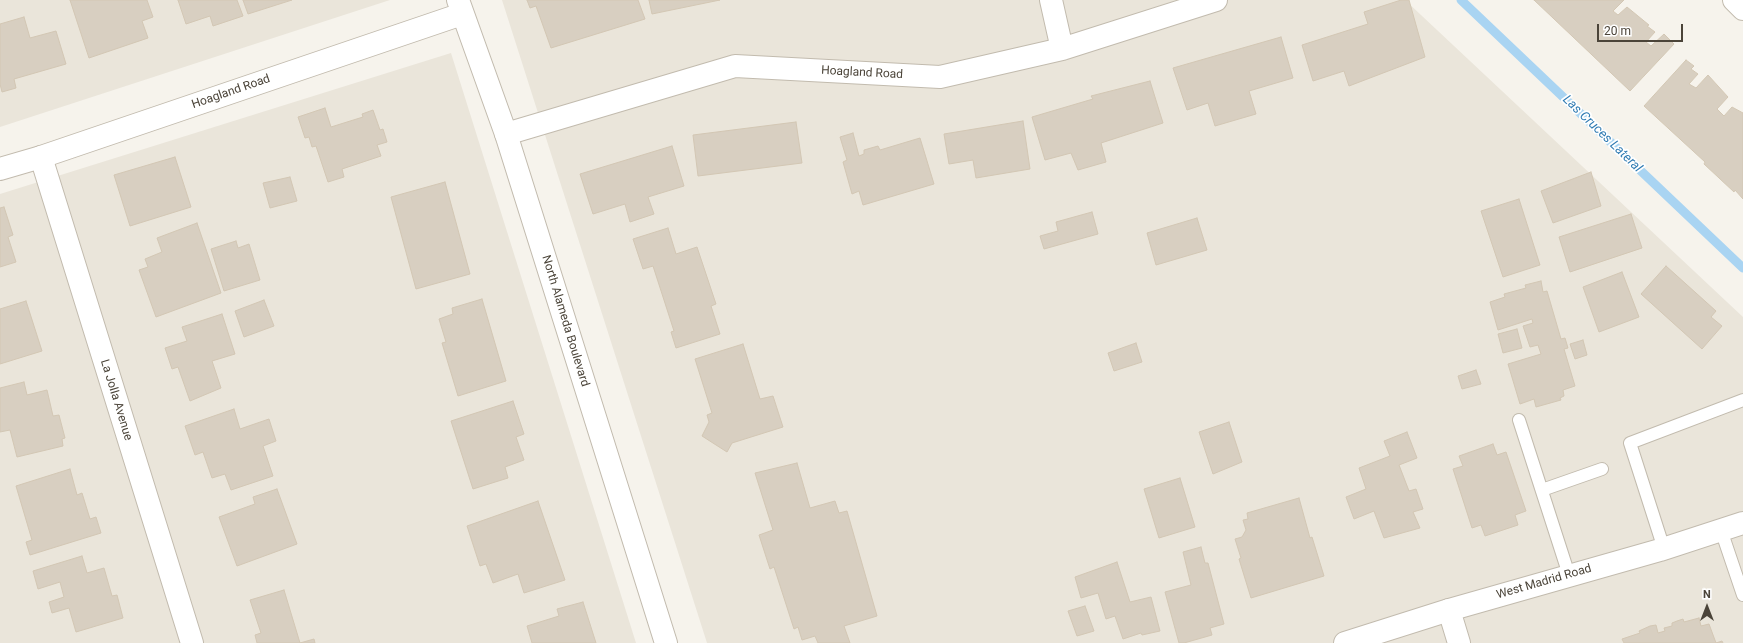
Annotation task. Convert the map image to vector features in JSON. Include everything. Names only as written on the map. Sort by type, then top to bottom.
[{"type":"street","points":[[1051,0],[1062,49]]},
{"type":"street","name":"Hoagland Road","points":[[506,134],[735,66],[940,77],[1062,49],[1216,0]]},
{"type":"street","points":[[1734,0],[1743,9]]},
{"type":"street","name":"Hoagland Road","points":[[0,169],[41,157],[460,7]]},
{"type":"street","name":"North Alameda Boulevard","points":[[460,7],[506,134],[666,643]]},
{"type":"street","name":"La Jolla Avenue","points":[[41,157],[192,643]]},
{"type":"street","name":"West Madrid Road","points":[[1345,643],[1449,610],[1664,549],[1743,523]]},
{"type":"street","points":[[1449,610],[1459,643]]},
{"type":"lane","points":[[1664,549],[1630,443],[1743,400]]},
{"type":"lane","points":[[1519,420],[1569,575]]},
{"type":"lane","points":[[1542,490],[1602,469]]},
{"type":"lane","points":[[1721,530],[1739,569],[1743,595]]},
{"type":"shaded area","points":[[0,0],[390,0],[0,127]]},
{"type":"shaded area","points":[[502,0],[1405,0],[1743,317],[1743,643],[707,643]]},
{"type":"shaded area","points":[[451,53],[636,643],[0,643],[0,194]]},
{"type":"building","points":[[70,0],[147,0],[153,17],[142,21],[148,38],[89,58]]},
{"type":"building","points":[[178,0],[237,0],[243,16],[213,26],[210,16],[186,24]]},
{"type":"building","points":[[243,0],[292,0],[248,14]]},
{"type":"building","points":[[527,0],[638,0],[645,19],[551,48],[536,6],[530,8]]},
{"type":"building","points":[[649,0],[720,0],[652,14]]},
{"type":"building","points":[[1401,0],[1409,0],[1425,57],[1349,86],[1344,71],[1313,81],[1302,45],[1368,24],[1364,12]]},
{"type":"building","points":[[1534,0],[1624,0],[1613,11],[1618,15],[1627,7],[1649,25],[1647,26],[1655,32],[1646,42],[1651,46],[1664,34],[1674,44],[1630,91]]},
{"type":"building","points":[[24,17],[30,38],[56,31],[66,64],[14,79],[16,88],[2,92],[0,84],[0,24]]},
{"type":"building","points":[[1281,37],[1293,78],[1249,91],[1256,114],[1215,126],[1208,103],[1187,110],[1173,68]]},
{"type":"building","points":[[1686,60],[1694,66],[1691,69],[1698,74],[1689,84],[1696,88],[1708,75],[1728,97],[1717,109],[1724,116],[1732,107],[1743,113],[1743,199],[1644,106]]},
{"type":"building","points":[[1150,81],[1163,123],[1101,143],[1106,162],[1078,170],[1071,153],[1045,160],[1032,117],[1093,99],[1091,96]]},
{"type":"building","points":[[325,108],[331,127],[363,117],[362,114],[373,110],[380,130],[383,129],[387,142],[377,145],[381,156],[342,169],[344,177],[328,182],[316,146],[312,147],[309,137],[305,138],[298,117]]},
{"type":"building","points":[[1023,121],[1030,169],[976,178],[973,160],[949,164],[944,134]]},
{"type":"building","points":[[796,122],[802,163],[698,176],[693,135]]},
{"type":"building","points":[[853,133],[859,156],[864,154],[864,150],[878,146],[880,150],[920,138],[934,184],[863,205],[859,191],[852,194],[843,162],[847,160],[840,137]]},
{"type":"building","points":[[672,146],[684,186],[648,197],[654,214],[630,222],[625,204],[593,214],[580,174]]},
{"type":"building","points":[[175,157],[191,207],[130,226],[114,175]]},
{"type":"building","points":[[1591,172],[1601,206],[1553,223],[1541,191]]},
{"type":"building","points":[[290,177],[297,201],[270,208],[263,183]]},
{"type":"building","points":[[445,182],[470,274],[416,289],[391,197]]},
{"type":"building","points":[[1519,199],[1540,265],[1503,277],[1481,211]]},
{"type":"building","points":[[4,207],[13,235],[8,237],[16,262],[0,267],[0,208]]},
{"type":"building","points":[[1092,212],[1098,234],[1044,249],[1040,236],[1058,231],[1056,222]]},
{"type":"building","points":[[1631,214],[1642,248],[1570,272],[1559,237]]},
{"type":"building","points":[[1197,218],[1207,250],[1156,265],[1147,233]]},
{"type":"building","points":[[197,223],[221,293],[156,317],[139,270],[148,267],[145,259],[162,252],[157,238]]},
{"type":"building","points":[[668,228],[676,254],[697,247],[716,304],[711,306],[720,334],[676,348],[671,332],[674,331],[653,266],[643,269],[633,239]]},
{"type":"building","points":[[236,241],[238,248],[249,244],[260,280],[224,291],[211,249]]},
{"type":"building","points":[[1666,266],[1716,311],[1711,317],[1722,326],[1702,349],[1641,294]]},
{"type":"building","points":[[1622,272],[1639,317],[1599,332],[1583,287]]},
{"type":"building","points":[[1541,281],[1543,292],[1547,291],[1561,339],[1565,338],[1568,348],[1564,349],[1575,386],[1563,390],[1564,396],[1560,398],[1561,400],[1536,407],[1534,399],[1520,404],[1508,364],[1541,354],[1538,345],[1530,347],[1523,326],[1533,323],[1532,319],[1498,330],[1490,302],[1505,297],[1504,294],[1526,288],[1525,285]]},
{"type":"building","points":[[482,299],[506,381],[458,396],[442,343],[446,342],[439,319],[453,314],[452,308]]},
{"type":"building","points":[[264,300],[274,326],[244,337],[235,311]]},
{"type":"building","points":[[26,301],[42,351],[0,364],[0,309]]},
{"type":"building","points":[[222,314],[235,354],[212,361],[221,388],[190,401],[178,367],[172,369],[165,348],[187,341],[182,327]]},
{"type":"building","points":[[1517,329],[1522,348],[1503,353],[1498,334]]},
{"type":"building","points":[[1583,340],[1587,355],[1575,359],[1570,344]]},
{"type":"building","points":[[1136,343],[1142,362],[1114,371],[1108,353]]},
{"type":"building","points":[[743,344],[760,399],[773,396],[783,427],[732,443],[727,452],[702,436],[709,422],[707,415],[712,413],[695,359]]},
{"type":"building","points":[[1476,370],[1481,384],[1462,389],[1458,376]]},
{"type":"building","points":[[24,382],[27,395],[47,390],[53,416],[59,415],[65,438],[62,439],[63,446],[17,457],[10,430],[0,432],[0,388]]},
{"type":"building","points":[[513,401],[524,434],[516,437],[524,460],[505,467],[508,478],[473,489],[451,421]]},
{"type":"building","points":[[234,409],[240,429],[269,419],[276,441],[263,446],[273,476],[231,490],[225,474],[212,478],[203,452],[195,455],[185,426]]},
{"type":"building","points":[[1229,422],[1242,462],[1213,474],[1199,432]]},
{"type":"building","points":[[1407,432],[1417,458],[1399,465],[1409,491],[1416,489],[1423,509],[1413,512],[1420,528],[1384,538],[1374,511],[1354,519],[1346,497],[1366,489],[1359,468],[1390,456],[1384,441]]},
{"type":"building","points":[[1493,444],[1497,455],[1506,452],[1526,511],[1515,515],[1518,525],[1485,536],[1481,525],[1472,528],[1453,469],[1463,466],[1459,456]]},
{"type":"building","points":[[797,463],[810,508],[835,501],[839,513],[847,511],[877,616],[844,626],[850,643],[818,643],[815,636],[802,640],[798,627],[794,629],[774,567],[770,569],[759,535],[773,530],[755,473]]},
{"type":"building","points":[[70,469],[77,495],[82,493],[90,519],[96,517],[101,533],[30,555],[26,542],[32,540],[16,486]]},
{"type":"building","points":[[1180,478],[1195,527],[1159,538],[1144,489]]},
{"type":"building","points":[[277,489],[297,544],[237,566],[219,517],[255,504],[253,497]]},
{"type":"building","points":[[1299,498],[1310,538],[1312,537],[1324,576],[1251,598],[1239,559],[1241,558],[1235,539],[1242,537],[1246,530],[1243,520],[1248,519],[1247,513]]},
{"type":"building","points":[[538,501],[565,580],[524,593],[518,574],[493,583],[486,564],[480,566],[467,526]]},
{"type":"building","points":[[1201,547],[1205,563],[1208,563],[1224,624],[1210,628],[1212,635],[1179,643],[1165,592],[1191,585],[1183,552]]},
{"type":"building","points":[[82,556],[87,573],[104,568],[112,596],[117,595],[123,618],[76,632],[69,608],[52,613],[49,602],[64,597],[60,582],[38,589],[33,571]]},
{"type":"building","points":[[1117,562],[1130,602],[1151,597],[1160,631],[1142,635],[1141,633],[1123,639],[1115,616],[1106,619],[1098,593],[1081,598],[1075,577]]},
{"type":"building","points":[[284,590],[300,643],[257,643],[255,635],[261,633],[250,600]]},
{"type":"building","points":[[583,602],[596,643],[532,643],[527,626],[559,616],[557,609]]},
{"type":"building","points":[[1085,606],[1094,631],[1077,636],[1068,611]]},
{"type":"building","points":[[1699,618],[1701,626],[1709,624],[1716,643],[1624,643],[1622,639],[1640,633],[1639,631],[1650,626],[1656,625],[1658,633],[1665,631],[1664,628],[1672,626],[1672,623],[1677,621],[1683,619],[1684,622]]},
{"type":"building","points":[[314,639],[315,643],[300,643]]},
{"type":"waterway","name":"Las Cruces Lateral","points":[[1461,0],[1743,268]]}]
